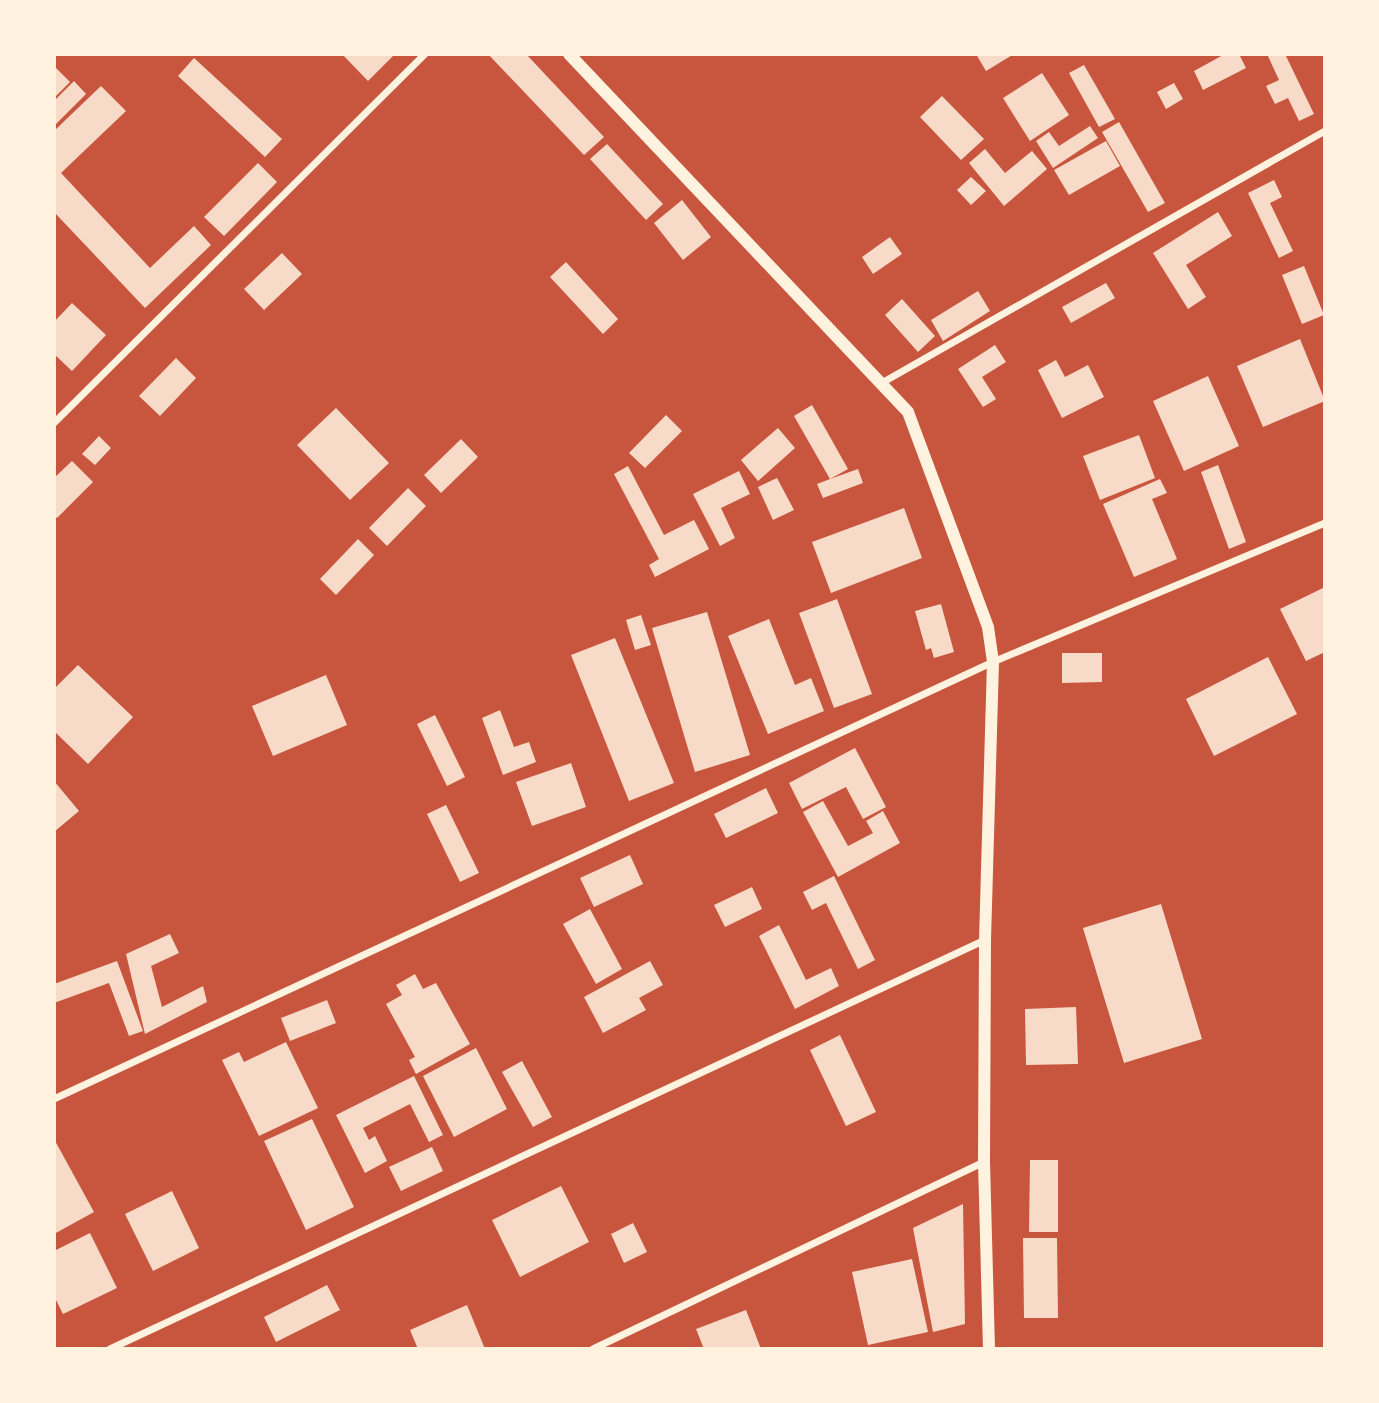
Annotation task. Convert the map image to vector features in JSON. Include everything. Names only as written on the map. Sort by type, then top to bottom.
[{"type":"street","points":[[54,422],[425,54]]},
{"type":"street","points":[[569,54],[908,412],[988,627],[993,662],[985,940],[984,1162],[989,1349]]},
{"type":"street","points":[[880,384],[1325,131]]},
{"type":"street","points":[[54,1099],[993,662],[1325,523]]},
{"type":"street","points":[[110,1349],[985,940]]},
{"type":"street","points":[[593,1349],[984,1162]]},
{"type":"building","points":[[342,54],[395,54],[368,81]]},
{"type":"building","points":[[488,54],[526,54],[604,137],[584,155]]},
{"type":"building","points":[[976,54],[1014,54],[986,71]]},
{"type":"building","points":[[1225,54],[1239,54],[1246,68],[1203,90],[1194,71]]},
{"type":"building","points":[[1267,54],[1285,54],[1314,114],[1299,121],[1288,98],[1275,104],[1266,86],[1279,80]]},
{"type":"building","points":[[194,58],[282,139],[265,157],[178,76]]},
{"type":"building","points":[[1084,65],[1115,119],[1099,127],[1069,73]]},
{"type":"building","points":[[54,66],[70,82],[54,98]]},
{"type":"building","points":[[1042,73],[1069,115],[1030,141],[1003,98]]},
{"type":"building","points":[[74,81],[86,94],[54,126],[54,101]]},
{"type":"building","points":[[1174,83],[1183,99],[1166,109],[1157,92]]},
{"type":"building","points":[[101,86],[126,111],[61,173],[150,268],[194,226],[211,245],[145,308],[54,212],[54,131]]},
{"type":"building","points":[[942,96],[984,139],[961,160],[920,117]]},
{"type":"building","points":[[1119,122],[1165,203],[1148,212],[1102,132]]},
{"type":"building","points":[[1090,126],[1098,138],[1053,168],[1036,141],[1049,132],[1059,146]]},
{"type":"building","points":[[1106,141],[1120,166],[1069,195],[1054,170]]},
{"type":"building","points":[[607,144],[663,204],[646,220],[590,159]]},
{"type":"building","points":[[985,149],[1005,173],[1032,151],[1047,169],[1004,206],[969,163]]},
{"type":"building","points":[[258,163],[277,182],[224,236],[204,217]]},
{"type":"building","points":[[971,177],[986,191],[971,205],[957,190]]},
{"type":"building","points":[[1274,180],[1282,197],[1270,203],[1293,251],[1279,258],[1248,193]]},
{"type":"building","points":[[682,200],[711,237],[683,260],[654,223]]},
{"type":"building","points":[[1218,212],[1232,236],[1186,265],[1206,297],[1188,309],[1153,253]]},
{"type":"building","points":[[890,237],[902,254],[873,274],[862,257]]},
{"type":"building","points":[[282,253],[302,274],[264,310],[244,289]]},
{"type":"building","points":[[566,262],[618,319],[603,334],[550,277]]},
{"type":"building","points":[[1304,266],[1324,315],[1302,324],[1282,275]]},
{"type":"building","points":[[1106,283],[1115,298],[1071,323],[1062,307]]},
{"type":"building","points":[[978,291],[990,311],[943,341],[931,320]]},
{"type":"building","points":[[902,299],[935,336],[918,352],[885,315]]},
{"type":"building","points":[[72,303],[106,335],[72,371],[54,354],[54,322]]},
{"type":"building","points":[[1300,339],[1325,401],[1263,427],[1237,366]]},
{"type":"building","points":[[995,345],[1006,362],[982,377],[996,399],[983,407],[958,369]]},
{"type":"building","points":[[176,358],[196,378],[160,416],[139,396]]},
{"type":"building","points":[[1056,360],[1065,377],[1088,365],[1104,397],[1062,418],[1038,370]]},
{"type":"building","points":[[1208,376],[1239,446],[1184,471],[1153,401]]},
{"type":"building","points":[[812,405],[848,469],[830,479],[794,416]]},
{"type":"building","points":[[336,408],[389,463],[350,500],[297,445]]},
{"type":"building","points":[[666,415],[682,431],[645,468],[629,453]]},
{"type":"building","points":[[778,428],[795,448],[758,481],[741,460]]},
{"type":"building","points":[[1139,435],[1155,478],[1100,500],[1083,456]]},
{"type":"building","points":[[99,436],[111,448],[95,465],[82,454]]},
{"type":"building","points":[[461,439],[478,457],[441,493],[424,475]]},
{"type":"building","points":[[72,461],[93,482],[57,518],[54,515],[54,478]]},
{"type":"building","points":[[1218,465],[1246,542],[1229,549],[1201,472]]},
{"type":"building","points":[[628,466],[664,535],[694,520],[709,549],[655,577],[649,565],[659,559],[614,474]]},
{"type":"building","points":[[858,469],[863,483],[823,498],[817,484]]},
{"type":"building","points":[[739,471],[750,494],[721,508],[735,538],[720,546],[693,494]]},
{"type":"building","points":[[777,478],[794,510],[773,520],[758,487]]},
{"type":"building","points":[[1160,479],[1167,493],[1152,499],[1177,559],[1134,577],[1103,504]]},
{"type":"building","points":[[408,488],[426,506],[387,546],[369,528]]},
{"type":"building","points":[[904,508],[922,558],[831,593],[812,542]]},
{"type":"building","points":[[358,539],[374,555],[336,595],[320,579]]},
{"type":"building","points":[[1325,587],[1325,652],[1306,661],[1280,609]]},
{"type":"building","points":[[837,599],[872,694],[834,708],[799,613]]},
{"type":"building","points":[[941,604],[954,652],[934,658],[931,648],[926,650],[915,611]]},
{"type":"building","points":[[707,612],[750,755],[695,772],[652,628]]},
{"type":"building","points":[[641,615],[651,645],[635,650],[626,620]]},
{"type":"building","points":[[769,619],[795,685],[811,678],[824,711],[768,734],[728,636]]},
{"type":"building","points":[[615,638],[674,783],[629,801],[571,655]]},
{"type":"building","points":[[1062,653],[1102,653],[1102,682],[1062,683]]},
{"type":"building","points":[[1268,657],[1297,714],[1214,756],[1186,699]]},
{"type":"building","points":[[78,665],[133,717],[88,764],[54,731],[54,689]]},
{"type":"building","points":[[326,675],[347,725],[273,756],[252,706]]},
{"type":"building","points":[[500,710],[514,747],[529,742],[536,762],[503,775],[482,718]]},
{"type":"building","points":[[435,715],[465,777],[447,786],[417,724]]},
{"type":"building","points":[[855,748],[886,807],[863,819],[846,787],[802,809],[789,783]]},
{"type":"building","points":[[571,763],[586,807],[532,826],[516,782]]},
{"type":"building","points":[[54,781],[79,811],[54,832]]},
{"type":"building","points":[[766,788],[778,813],[726,838],[714,814]]},
{"type":"building","points":[[823,801],[848,846],[873,833],[866,821],[883,811],[900,843],[838,877],[803,812]]},
{"type":"building","points":[[446,805],[479,873],[460,882],[427,814]]},
{"type":"building","points":[[630,855],[643,884],[594,907],[580,878]]},
{"type":"building","points":[[834,876],[875,960],[858,969],[826,903],[812,910],[803,892]]},
{"type":"building","points":[[752,887],[762,909],[725,927],[714,905]]},
{"type":"building","points":[[1161,904],[1202,1039],[1124,1063],[1083,928]]},
{"type":"building","points":[[590,909],[622,969],[596,984],[563,924]]},
{"type":"building","points":[[779,925],[806,980],[831,968],[839,986],[795,1009],[759,936]]},
{"type":"building","points":[[170,934],[179,953],[151,966],[162,1007],[203,986],[207,1002],[145,1034],[126,954]]},
{"type":"building","points":[[117,961],[143,1031],[129,1036],[109,983],[54,1003],[54,984]]},
{"type":"building","points":[[650,961],[663,985],[639,998],[646,1010],[603,1033],[584,997]]},
{"type":"building","points":[[415,974],[423,989],[436,983],[470,1044],[416,1074],[409,1060],[415,1057],[386,1004],[402,995],[396,985]]},
{"type":"building","points":[[327,1000],[336,1023],[290,1041],[281,1018]]},
{"type":"building","points":[[1076,1007],[1078,1064],[1026,1065],[1025,1009]]},
{"type":"building","points":[[840,1035],[876,1112],[846,1126],[810,1050]]},
{"type":"building","points":[[286,1042],[318,1108],[259,1136],[222,1060],[239,1052],[244,1062]]},
{"type":"building","points":[[476,1048],[507,1109],[454,1137],[423,1076]]},
{"type":"building","points":[[522,1061],[552,1117],[533,1127],[502,1072]]},
{"type":"building","points":[[414,1076],[443,1135],[429,1142],[410,1104],[363,1128],[369,1140],[375,1136],[387,1161],[365,1173],[336,1115]]},
{"type":"building","points":[[312,1119],[354,1207],[306,1230],[264,1141]]},
{"type":"building","points":[[54,1139],[94,1212],[54,1234]]},
{"type":"building","points":[[432,1147],[443,1171],[401,1191],[389,1167]]},
{"type":"building","points":[[1030,1160],[1058,1160],[1058,1232],[1029,1232]]},
{"type":"building","points":[[561,1186],[589,1242],[520,1277],[492,1220]]},
{"type":"building","points":[[172,1191],[199,1248],[153,1271],[125,1214]]},
{"type":"building","points":[[963,1204],[965,1324],[933,1332],[913,1228]]},
{"type":"building","points":[[633,1223],[647,1252],[624,1263],[611,1234]]},
{"type":"building","points":[[90,1233],[117,1288],[63,1314],[54,1296],[54,1251]]},
{"type":"building","points":[[1023,1238],[1057,1238],[1058,1318],[1024,1318]]},
{"type":"building","points":[[912,1259],[928,1332],[868,1345],[852,1272]]},
{"type":"building","points":[[327,1285],[340,1310],[276,1342],[264,1317]]},
{"type":"building","points":[[467,1305],[485,1349],[418,1349],[410,1330]]},
{"type":"building","points":[[746,1310],[761,1349],[704,1349],[696,1329]]}]
